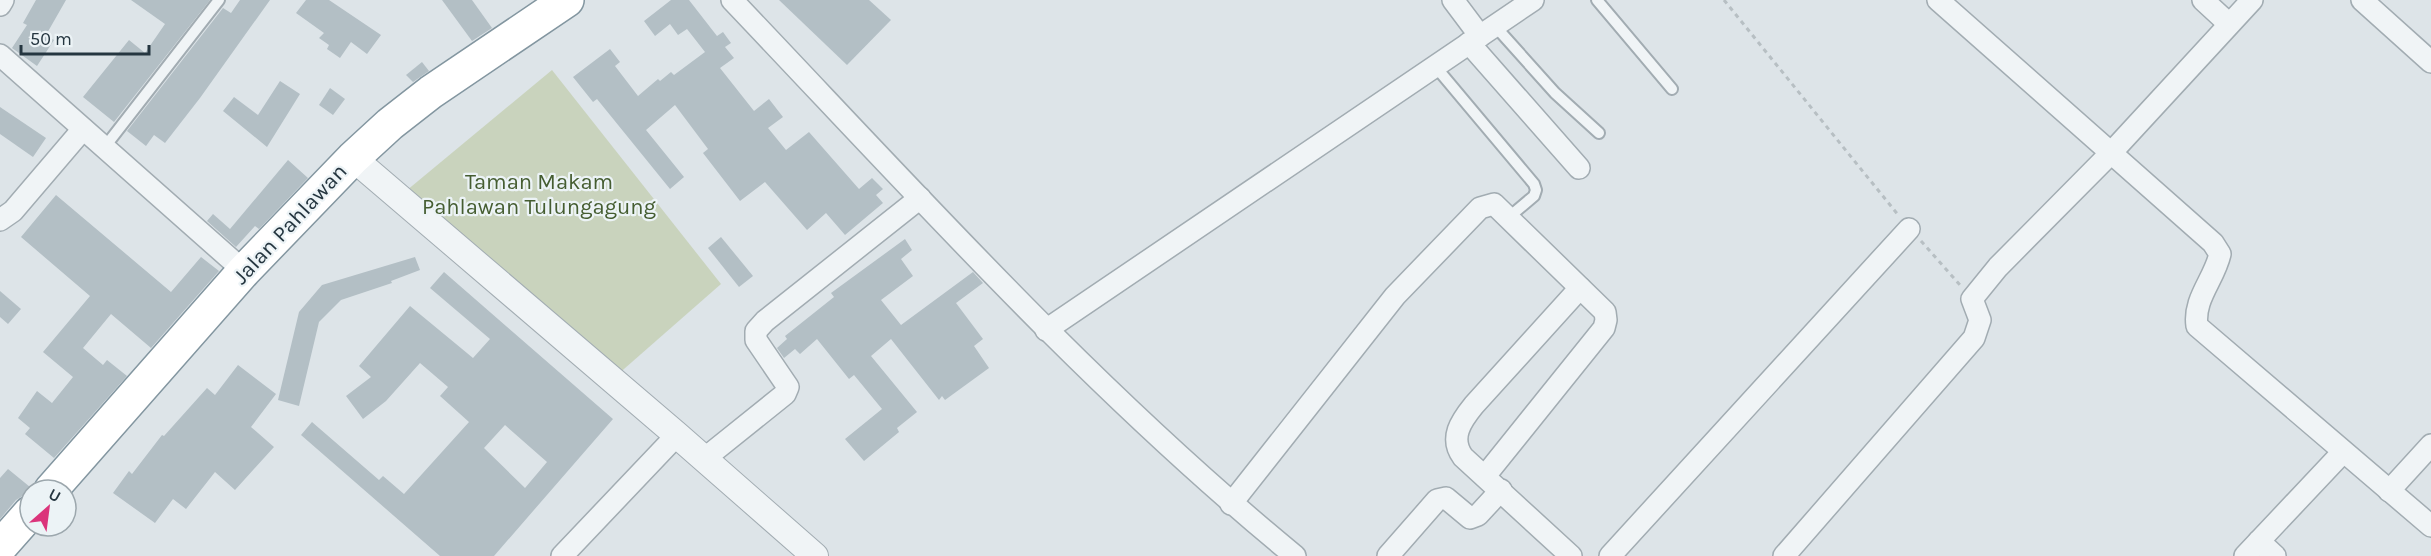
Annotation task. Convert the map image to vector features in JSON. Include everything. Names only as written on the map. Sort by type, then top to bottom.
[{"type":"highway","name":"Jalan Pahlawan","points":[[62,478],[244,271],[353,158],[390,124],[546,6]]},
{"type":"highway","points":[[0,547],[18,527]]},
{"type":"street","points":[[0,5],[3,0]]},
{"type":"street","points":[[732,0],[1046,330],[1231,504],[1295,556]]},
{"type":"street","points":[[1454,0],[1579,168]]},
{"type":"street","points":[[1046,330],[1533,0]]},
{"type":"street","points":[[1938,0],[2213,243],[2220,254],[2217,269],[2198,303],[2195,314],[2197,326],[2431,526]]},
{"type":"street","points":[[2203,0],[2229,24]]},
{"type":"street","points":[[1784,556],[1974,338],[1980,320],[1972,298],[1998,267],[2110,154],[2252,0]]},
{"type":"street","points":[[2362,0],[2428,54]]},
{"type":"street","points":[[0,55],[244,271]]},
{"type":"street","points":[[0,220],[13,212],[83,129]]},
{"type":"street","points":[[353,158],[678,435],[814,556]]},
{"type":"street","points":[[704,459],[785,394],[788,387],[756,340],[756,331],[765,321],[920,198]]},
{"type":"street","points":[[1231,504],[1395,296],[1480,208],[1494,204],[1605,312],[1606,320],[1604,328],[1485,476]]},
{"type":"street","points":[[1610,556],[1909,228]]},
{"type":"street","points":[[1571,556],[1457,449],[1455,440],[1463,419],[1580,288]]},
{"type":"street","points":[[562,556],[678,435]]},
{"type":"street","points":[[2389,490],[2431,445]]},
{"type":"street","points":[[2275,556],[2252,549],[2343,452]]},
{"type":"street","points":[[1388,556],[1437,500],[1446,498],[1470,518],[1478,515],[1501,490]]},
{"type":"lane","points":[[104,148],[219,0]]},
{"type":"lane","points":[[1597,0],[1672,89]]},
{"type":"lane","points":[[1481,35],[1555,93],[1599,134]]},
{"type":"lane","points":[[1435,66],[1534,184],[1536,190],[1534,196],[1509,217]]},
{"type":"path","points":[[1724,0],[1909,228],[1972,298]]},
{"type":"green space","name":"Taman Makam Pahlawan Tulungagung","points":[[552,70],[721,284],[616,376],[406,191]]},
{"type":"building","points":[[36,0],[66,0],[46,35],[54,40],[37,66],[12,48],[27,25],[23,23]]},
{"type":"building","points":[[131,0],[210,0],[114,122],[83,97],[129,40],[145,53],[165,24]]},
{"type":"building","points":[[240,0],[270,0],[165,143],[154,135],[146,146],[127,131],[223,8],[231,13]]},
{"type":"building","points":[[306,0],[329,0],[381,35],[367,54],[351,42],[340,58],[327,49],[329,45],[319,38],[324,33],[296,13]]},
{"type":"building","points":[[442,0],[472,0],[492,28],[472,41]]},
{"type":"building","points":[[671,0],[689,0],[717,36],[723,32],[731,43],[725,47],[734,58],[720,68],[754,111],[769,99],[783,117],[768,128],[786,150],[809,132],[859,189],[872,178],[883,189],[876,195],[883,203],[845,235],[826,213],[807,230],[765,182],[740,201],[703,153],[708,149],[675,105],[646,130],[684,177],[670,189],[597,99],[593,102],[573,77],[610,49],[620,62],[615,66],[638,96],[658,79],[660,81],[671,72],[674,75],[705,52],[687,29],[678,35],[670,24],[655,36],[644,21]]},
{"type":"building","points":[[779,0],[869,0],[891,20],[847,65]]},
{"type":"building","points":[[422,62],[429,71],[413,82],[406,75]]},
{"type":"building","points":[[280,81],[300,94],[267,147],[223,111],[234,97],[258,115]]},
{"type":"building","points":[[330,88],[345,99],[333,115],[319,105]]},
{"type":"building","points":[[0,107],[46,138],[33,157],[0,134]]},
{"type":"building","points":[[288,160],[308,178],[259,229],[255,226],[236,247],[207,221],[213,214],[230,229]]},
{"type":"building","points":[[56,195],[171,292],[201,257],[219,271],[151,348],[111,314],[83,348],[103,365],[107,360],[127,376],[54,458],[25,434],[30,428],[18,418],[37,391],[52,403],[73,377],[43,352],[90,296],[21,237]]},
{"type":"building","points":[[721,237],[753,276],[739,287],[708,248]]},
{"type":"building","points":[[905,239],[912,250],[901,259],[913,276],[881,300],[901,325],[973,272],[983,283],[956,303],[983,339],[974,346],[989,368],[945,400],[942,396],[939,400],[891,339],[871,356],[917,412],[897,428],[899,432],[864,461],[845,439],[882,409],[854,375],[849,379],[817,339],[800,354],[795,349],[784,358],[777,348],[787,339],[785,336],[834,297],[831,293]]},
{"type":"building","points":[[415,257],[420,270],[391,281],[392,283],[341,300],[319,322],[299,406],[278,400],[299,312],[322,285]]},
{"type":"building","points":[[444,272],[613,419],[494,556],[440,556],[301,435],[312,422],[379,480],[383,476],[404,494],[469,422],[440,396],[448,387],[420,363],[386,401],[363,419],[346,396],[371,377],[359,366],[410,306],[473,358],[490,339],[430,288]],"holes":[[[505,425],[547,462],[525,488],[484,448]]]},
{"type":"building","points":[[0,291],[21,309],[8,324],[0,317]]},
{"type":"building","points":[[238,365],[276,394],[251,427],[274,447],[235,490],[215,472],[186,509],[173,499],[155,523],[113,493],[129,471],[132,474],[162,435],[164,436],[207,388],[215,395]]},
{"type":"building","points":[[8,469],[19,478],[18,499],[0,519],[0,478]]}]
